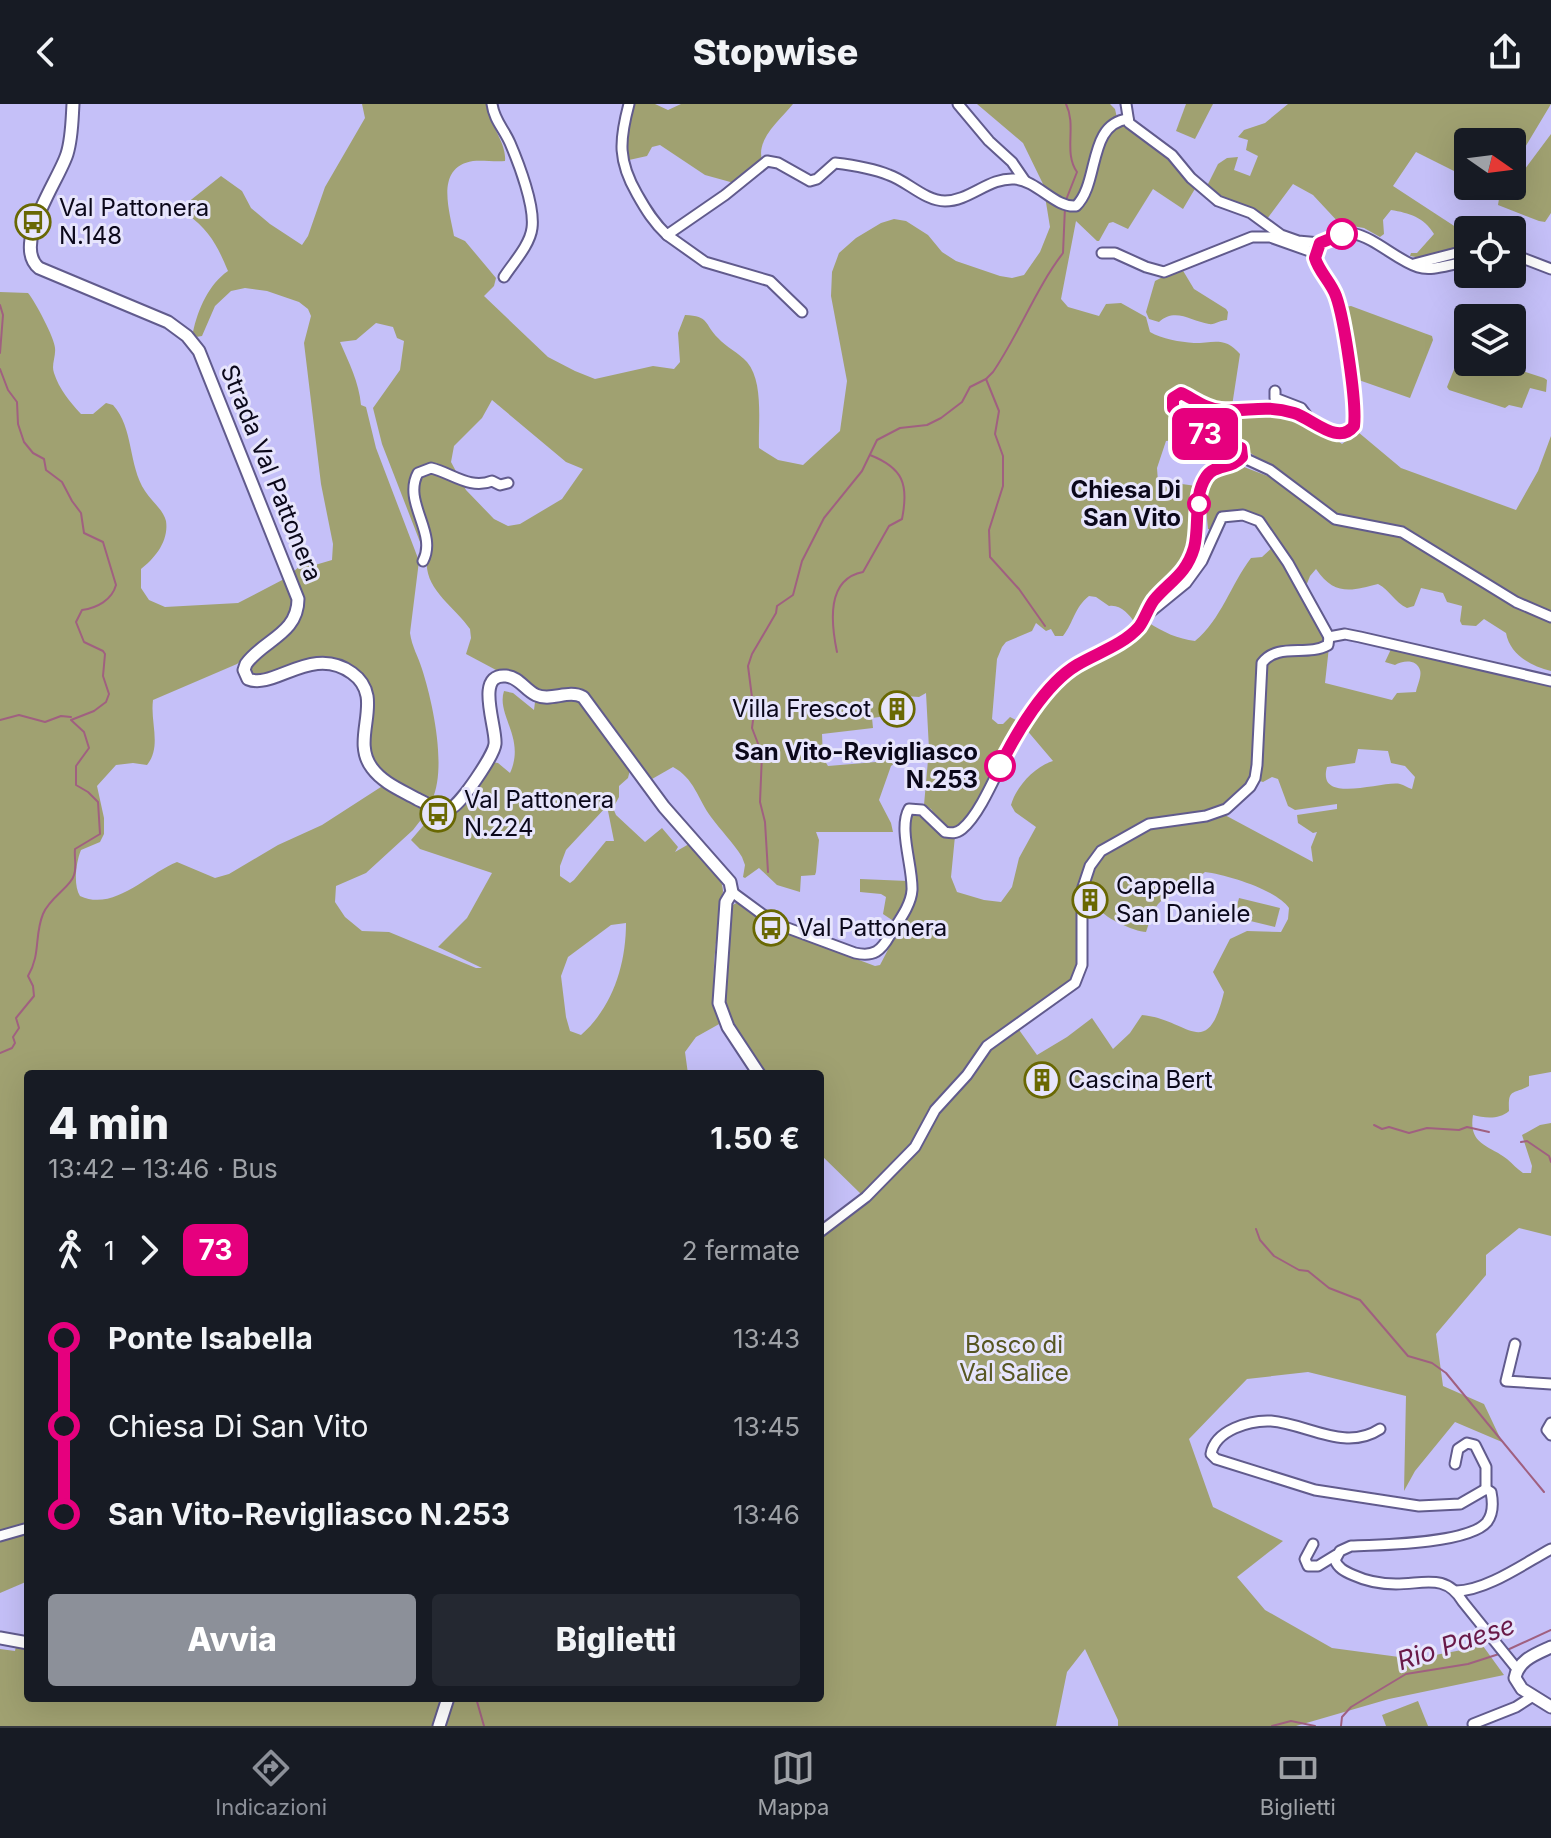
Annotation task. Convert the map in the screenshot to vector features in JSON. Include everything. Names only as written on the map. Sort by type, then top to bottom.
[{"type":"street","name":"Strada Val Pattonera","points":[[73,104],[67,154],[42,205],[31,243],[31,257],[39,268],[168,322],[187,336],[199,351],[298,599],[296,616],[288,627],[246,664],[244,670],[248,679],[266,681],[296,667],[309,665],[331,665],[354,674],[368,696],[364,743],[368,762],[382,779],[440,809],[451,808],[459,802],[493,753],[496,740],[488,696],[495,678],[512,677],[531,693],[542,697],[578,694],[664,807],[730,882],[732,892]]},
{"type":"street","points":[[492,104],[497,124],[510,143],[522,176],[532,219],[530,236],[504,277]]},
{"type":"street","points":[[629,104],[621,137],[623,167],[648,213],[667,235],[705,262],[770,281],[802,312]]},
{"type":"street","points":[[958,104],[989,141],[1012,162],[1025,181]]},
{"type":"street","points":[[1126,104],[1128,119],[1133,126],[1172,155],[1208,195],[1251,213],[1281,235],[1298,241],[1320,243],[1343,234],[1364,236],[1411,264],[1428,269],[1454,264]]},
{"type":"street","points":[[667,235],[767,161],[778,163],[810,181],[817,179],[835,163],[878,172],[944,201],[1013,178],[1025,181],[1068,206],[1084,198],[1089,189],[1101,138],[1115,123],[1128,119]]},
{"type":"street","points":[[1102,253],[1115,253],[1164,272],[1252,237],[1270,237],[1315,253]]},
{"type":"street","points":[[1242,457],[1241,448],[1234,443],[1194,427],[1173,408],[1173,398],[1181,393],[1215,409],[1271,408],[1309,419],[1337,434],[1348,432],[1355,421],[1339,304],[1317,264],[1315,253],[1320,243]]},
{"type":"street","points":[[1411,264],[1454,253]]},
{"type":"street","points":[[1526,260],[1551,269]]},
{"type":"street","points":[[1275,391],[1275,398],[1301,408],[1309,419]]},
{"type":"street","points":[[756,1070],[728,1027],[719,1003],[726,902],[732,892],[774,923],[855,953],[875,954],[886,942],[911,896],[904,820],[909,809],[922,810],[945,832],[953,833],[964,828],[1022,725],[1050,690],[1077,664],[1132,633],[1152,602],[1181,574],[1193,552],[1200,492],[1205,477],[1214,470],[1233,465],[1242,457]]},
{"type":"street","points":[[1242,457],[1270,470],[1335,519],[1402,532],[1516,602],[1551,617]]},
{"type":"street","points":[[423,561],[428,550],[413,489],[418,473],[431,468],[472,483],[508,483]]},
{"type":"street","points":[[824,1229],[866,1197],[915,1147],[935,1110],[994,1039],[1038,1012],[1075,983],[1082,965],[1082,890],[1090,866],[1101,851],[1149,824],[1218,813],[1235,803],[1250,787],[1257,765],[1262,663],[1267,657],[1328,645],[1329,637],[1272,538],[1259,521],[1243,515],[1222,517],[1202,561],[1186,583],[1158,608],[1145,615]]},
{"type":"street","points":[[1329,637],[1345,634],[1551,681]]},
{"type":"street","points":[[1515,1344],[1506,1381],[1551,1384]]},
{"type":"street","points":[[1380,1429],[1371,1434],[1341,1438],[1271,1421],[1253,1423],[1224,1434],[1212,1446],[1211,1454],[1216,1459],[1315,1490],[1419,1506],[1460,1504],[1486,1489]]},
{"type":"street","points":[[1551,1423],[1547,1430],[1551,1435]]},
{"type":"street","points":[[1455,1464],[1455,1456],[1462,1444],[1475,1445],[1486,1467],[1486,1489]]},
{"type":"street","points":[[1313,1544],[1305,1559],[1308,1566],[1318,1566],[1351,1546],[1444,1539],[1484,1526],[1490,1518],[1493,1504],[1491,1492],[1486,1489]]},
{"type":"street","points":[[0,1536],[24,1529]]},
{"type":"street","points":[[1456,1591],[1469,1591],[1551,1549]]},
{"type":"street","points":[[1336,1555],[1335,1563],[1340,1569],[1373,1582],[1447,1585],[1456,1591],[1517,1669]]},
{"type":"street","points":[[0,1638],[24,1642]]},
{"type":"street","points":[[1551,1647],[1528,1659],[1517,1669],[1515,1678],[1522,1689],[1551,1707]]},
{"type":"street","points":[[1473,1724],[1516,1707],[1533,1696]]},
{"type":"street","points":[[439,1726],[447,1702]]},
{"type":"green space","points":[[362,104],[486,104],[503,147],[505,161],[473,161],[461,165],[453,172],[447,192],[454,236],[465,241],[496,278],[494,286],[484,296],[548,357],[595,379],[653,366],[674,369],[680,362],[678,333],[685,315],[703,319],[752,370],[758,391],[759,448],[778,460],[803,465],[840,431],[847,381],[831,296],[832,272],[839,253],[856,238],[894,219],[906,221],[928,235],[942,252],[956,261],[1000,276],[1012,278],[1024,275],[1040,252],[1050,227],[1043,184],[1023,143],[977,104],[1110,104],[1117,118],[1101,130],[1095,141],[1087,179],[1075,202],[1076,212],[1086,203],[1092,191],[1106,141],[1114,131],[1126,124],[1164,153],[1196,187],[1183,209],[1153,189],[1128,229],[1109,223],[1099,241],[1076,221],[1061,299],[1068,307],[1099,316],[1106,304],[1121,303],[1146,317],[1150,332],[1189,343],[1224,343],[1240,354],[1232,406],[1214,404],[1181,388],[1171,390],[1167,398],[1171,411],[1184,430],[1174,440],[1166,441],[1157,468],[1158,482],[1180,490],[1182,484],[1196,486],[1193,536],[1181,569],[1153,593],[1135,623],[1120,608],[1089,596],[1080,605],[1063,636],[1055,636],[1051,629],[1046,631],[1036,623],[1032,631],[1006,642],[997,659],[992,719],[998,724],[1003,724],[1010,717],[1020,722],[973,809],[957,829],[944,827],[931,809],[924,805],[929,749],[926,693],[919,697],[891,695],[887,699],[887,716],[872,718],[873,728],[822,734],[823,758],[828,766],[876,762],[882,750],[902,749],[902,758],[891,766],[879,800],[893,832],[816,832],[819,840],[816,872],[815,875],[801,876],[800,892],[777,885],[759,868],[745,878],[742,857],[711,817],[686,777],[673,767],[652,779],[648,776],[585,691],[575,688],[539,693],[525,682],[521,674],[496,670],[466,654],[471,638],[470,629],[430,580],[427,560],[382,444],[373,408],[400,370],[404,341],[397,338],[393,327],[376,323],[356,340],[340,342],[356,380],[361,405],[366,407],[376,448],[419,561],[410,633],[430,699],[438,753],[432,800],[383,776],[369,757],[369,689],[324,659],[288,665],[261,676],[254,676],[250,668],[290,632],[300,617],[300,599],[292,573],[302,564],[315,565],[332,560],[333,544],[321,484],[304,343],[311,316],[299,302],[267,291],[245,288],[231,291],[215,306],[202,336],[196,337],[193,332],[205,298],[228,271],[212,239],[187,214],[187,203],[221,176],[242,191],[251,208],[302,245],[325,187],[365,118]],"holes":[[[492,400],[566,462],[583,469],[562,499],[520,524],[508,526],[494,519],[466,490],[451,462],[454,446],[482,418]]]},
{"type":"green space","points":[[633,104],[655,104],[668,110],[681,104],[793,104],[766,137],[762,145],[762,160],[734,183],[705,175],[660,145],[652,147],[647,156],[629,160],[625,139]]},
{"type":"green space","points":[[1186,104],[1213,104],[1195,139],[1176,131]]},
{"type":"green space","points":[[1288,104],[1551,104],[1526,146],[1526,128],[1454,128],[1454,171],[1416,152],[1393,186],[1454,226],[1454,250],[1427,259],[1410,256],[1417,253],[1434,234],[1426,224],[1410,214],[1391,210],[1383,220],[1384,234],[1380,237],[1364,228],[1340,224],[1313,195],[1293,184],[1267,219],[1206,188],[1218,164],[1227,158],[1238,157],[1234,170],[1250,176],[1258,156],[1246,150],[1248,140],[1238,137],[1244,130],[1265,123]]},
{"type":"green space","points":[[1551,134],[1551,213],[1545,222],[1498,205],[1499,200],[1526,200],[1526,168]]},
{"type":"green space","points":[[1182,269],[1194,289],[1226,309],[1227,320],[1211,324],[1177,315],[1159,322],[1149,319],[1146,312],[1155,281]]},
{"type":"green space","points":[[0,292],[28,293],[31,297],[54,343],[56,379],[81,414],[93,414],[106,403],[113,405],[120,414],[140,481],[166,521],[160,548],[141,569],[141,588],[149,600],[165,607],[238,603],[286,578],[294,604],[289,620],[237,664],[153,700],[155,742],[147,765],[116,765],[97,786],[104,834],[100,842],[81,850],[76,873],[80,896],[93,900],[118,895],[177,862],[215,878],[229,874],[278,845],[322,825],[384,785],[428,810],[413,830],[366,873],[336,886],[335,902],[345,917],[362,931],[389,932],[482,968],[438,947],[467,918],[492,873],[420,849],[411,840],[434,813],[444,813],[491,762],[498,763],[510,773],[515,749],[504,709],[504,691],[513,693],[534,710],[535,702],[577,698],[630,770],[628,778],[619,786],[619,797],[613,808],[616,815],[645,842],[662,828],[678,847],[675,852],[689,844],[715,872],[723,891],[714,975],[721,1023],[696,1037],[685,1052],[687,1070],[24,1070],[24,1527],[0,1534]],"holes":[[[607,806],[614,841],[606,841],[570,883],[560,876],[566,850]],[[626,923],[616,984],[602,1011],[581,1035],[570,1031],[561,976],[568,957],[611,925]]]},
{"type":"green space","points":[[1351,306],[1432,336],[1410,398],[1353,378],[1344,307]]},
{"type":"green space","points":[[1454,370],[1454,376],[1526,376],[1526,372],[1547,380],[1546,392],[1530,388],[1522,408],[1509,405],[1505,408],[1447,387]]},
{"type":"green space","points":[[1181,399],[1217,415],[1271,411],[1294,417],[1325,431],[1342,444],[1358,432],[1401,468],[1516,510],[1538,471],[1551,436],[1551,613],[1529,605],[1404,529],[1335,513],[1228,437],[1205,430],[1176,404]]},
{"type":"green space","points":[[1244,467],[1275,479],[1333,523],[1389,533],[1409,540],[1521,609],[1551,620],[1551,671],[1522,658],[1512,648],[1506,633],[1484,619],[1476,626],[1462,625],[1462,606],[1447,602],[1443,593],[1421,588],[1414,606],[1407,608],[1378,584],[1344,589],[1330,584],[1316,569],[1306,586],[1274,533],[1253,516],[1238,512],[1221,513],[1211,530],[1208,529],[1205,499],[1208,479],[1214,474]]},
{"type":"green space","points":[[1274,546],[1326,637],[1325,643],[1267,654],[1254,773],[1248,785],[1216,812],[1147,822],[1087,866],[1081,959],[1076,978],[1004,1030],[914,1144],[862,1195],[824,1158],[824,1070],[761,1070],[737,1034],[724,1007],[731,906],[738,902],[766,925],[875,966],[880,965],[917,891],[908,820],[911,813],[921,814],[955,836],[951,877],[957,892],[1001,902],[1012,887],[1019,858],[1036,827],[1015,812],[1011,805],[1013,798],[1033,773],[1053,761],[1025,728],[1036,712],[1075,671],[1149,623],[1171,635],[1195,641],[1212,623],[1251,558],[1262,557]]},
{"type":"green space","name":"Bosco di Val Salice","points":[[1329,647],[1325,683],[1392,700],[1397,693],[1416,692],[1420,672],[1413,662],[1395,665],[1385,662],[1392,647],[1551,684],[1551,1072],[1529,1076],[1529,1086],[1510,1095],[1509,1111],[1505,1114],[1491,1118],[1473,1115],[1472,1125],[1481,1143],[1523,1173],[1531,1173],[1532,1166],[1522,1135],[1551,1123],[1551,1236],[1519,1228],[1486,1255],[1486,1275],[1436,1334],[1443,1386],[1484,1404],[1502,1442],[1455,1422],[1415,1471],[1404,1491],[1406,1396],[1308,1372],[1247,1379],[1189,1439],[1213,1507],[1283,1541],[1237,1577],[1265,1610],[1332,1648],[1414,1659],[1483,1646],[1504,1675],[1389,1699],[1296,1726],[1118,1726],[1085,1649],[1067,1672],[1056,1726],[444,1726],[452,1702],[824,1702],[824,1233],[856,1208],[930,1123],[991,1045],[1017,1027],[1037,1055],[1092,1018],[1113,1049],[1130,1033],[1142,1015],[1194,1032],[1203,1032],[1210,1026],[1224,992],[1213,972],[1230,939],[1247,931],[1281,932],[1288,919],[1289,908],[1283,901],[1239,880],[1205,872],[1161,901],[1146,932],[1104,914],[1097,905],[1099,891],[1086,886],[1093,866],[1108,850],[1150,827],[1223,814],[1313,862],[1311,847],[1317,832],[1313,833],[1298,823],[1297,815],[1337,809],[1337,804],[1295,810],[1288,806],[1278,779],[1257,780],[1263,667],[1278,654]],"holes":[[[1358,749],[1388,751],[1391,763],[1405,766],[1415,777],[1412,789],[1400,784],[1341,788],[1332,786],[1326,779],[1327,767],[1355,763]]]},
{"type":"green space","points":[[860,879],[908,881],[904,903],[892,920],[883,914],[886,897],[860,892]]},
{"type":"green space","points":[[1239,898],[1280,908],[1275,927],[1234,917]]},
{"type":"green space","points":[[24,1532],[24,1583],[0,1593],[0,1538]]},
{"type":"green space","points":[[16,1646],[24,1647],[24,1702],[442,1702],[434,1726],[0,1726],[0,1649],[15,1651]]},
{"type":"green space","points":[[1418,1701],[1428,1726],[1386,1726],[1382,1715]]},
{"type":"waterway","points":[[1066,104],[1071,156],[1077,172],[1066,200]]},
{"type":"waterway","points":[[768,872],[765,822],[760,802],[762,754],[752,728],[754,713],[748,666],[752,654],[777,606],[793,595],[802,561],[824,518],[862,471],[877,440],[900,428],[927,425],[941,418],[962,402],[970,387],[993,372],[1063,253],[1065,207]]},
{"type":"waterway","points":[[0,305],[3,315],[0,353]]},
{"type":"waterway","points":[[0,369],[8,390],[17,402],[18,424],[24,442],[33,453],[44,459],[46,470],[62,482],[81,513],[84,533],[103,542],[116,585],[103,602],[82,610],[76,622],[84,642],[105,654],[103,676],[109,694],[106,702],[94,711],[71,720],[84,732],[89,748],[76,766],[76,785],[98,802],[100,834],[75,849],[72,879],[43,914],[35,960],[28,976],[34,996],[16,1018],[19,1028],[13,1037],[15,1043],[12,1048],[0,1053]]},
{"type":"waterway","points":[[986,379],[999,411],[995,434],[1003,456],[1003,486],[989,530],[990,557],[1019,589],[1045,626]]},
{"type":"waterway","points":[[837,652],[833,628],[837,593],[842,583],[863,572],[889,526],[902,519],[905,496],[901,479],[890,466],[870,455]]},
{"type":"waterway","points":[[0,720],[19,715],[45,722],[61,716],[71,717]]},
{"type":"waterway","points":[[1374,1125],[1409,1133],[1427,1128],[1459,1130],[1467,1127],[1489,1132]]},
{"type":"waterway","points":[[1521,1142],[1527,1141],[1549,1156],[1551,1162]]},
{"type":"waterway","points":[[1256,1229],[1260,1240],[1274,1256],[1299,1270],[1308,1271],[1329,1288],[1360,1300],[1408,1356],[1432,1363],[1446,1373],[1544,1492]]},
{"type":"waterway","name":"Rio Paese","points":[[1505,1651],[1551,1630]]},
{"type":"waterway","name":"Rio Paese","points":[[1341,1726],[1342,1717],[1351,1707],[1406,1674],[1468,1664],[1499,1654]]},
{"type":"waterway","points":[[477,1702],[484,1726]]},
{"type":"waterway","name":"Rio Paese","points":[[1272,1726],[1291,1721],[1315,1726]]},
{"type":"bus line","name":"73","points":[[1000,766],[1022,725],[1050,690],[1077,664],[1097,655],[1139,627],[1152,602],[1181,574],[1196,541],[1200,492],[1205,477],[1214,470],[1233,465],[1242,457],[1241,448],[1234,443],[1207,435],[1173,408],[1171,403],[1177,394],[1215,409],[1280,409],[1309,419],[1337,434],[1348,432],[1354,426],[1354,405],[1339,304],[1315,258],[1320,243],[1342,234]]},
{"type":"place","name":"Val Pattonera N.148","points":[[33,222]]},
{"type":"place","name":"Chiesa Di San Vito","points":[[1199,504]]},
{"type":"place","name":"Villa Frescot","points":[[897,709]]},
{"type":"place","name":"San Vito-Revigliasco N.253","points":[[1000,766]]},
{"type":"place","name":"Val Pattonera N.224","points":[[438,814]]},
{"type":"place","name":"Cappella San Daniele","points":[[1090,900]]},
{"type":"place","name":"Val Pattonera","points":[[771,928]]},
{"type":"place","name":"Cascina Bert","points":[[1042,1080]]}]
